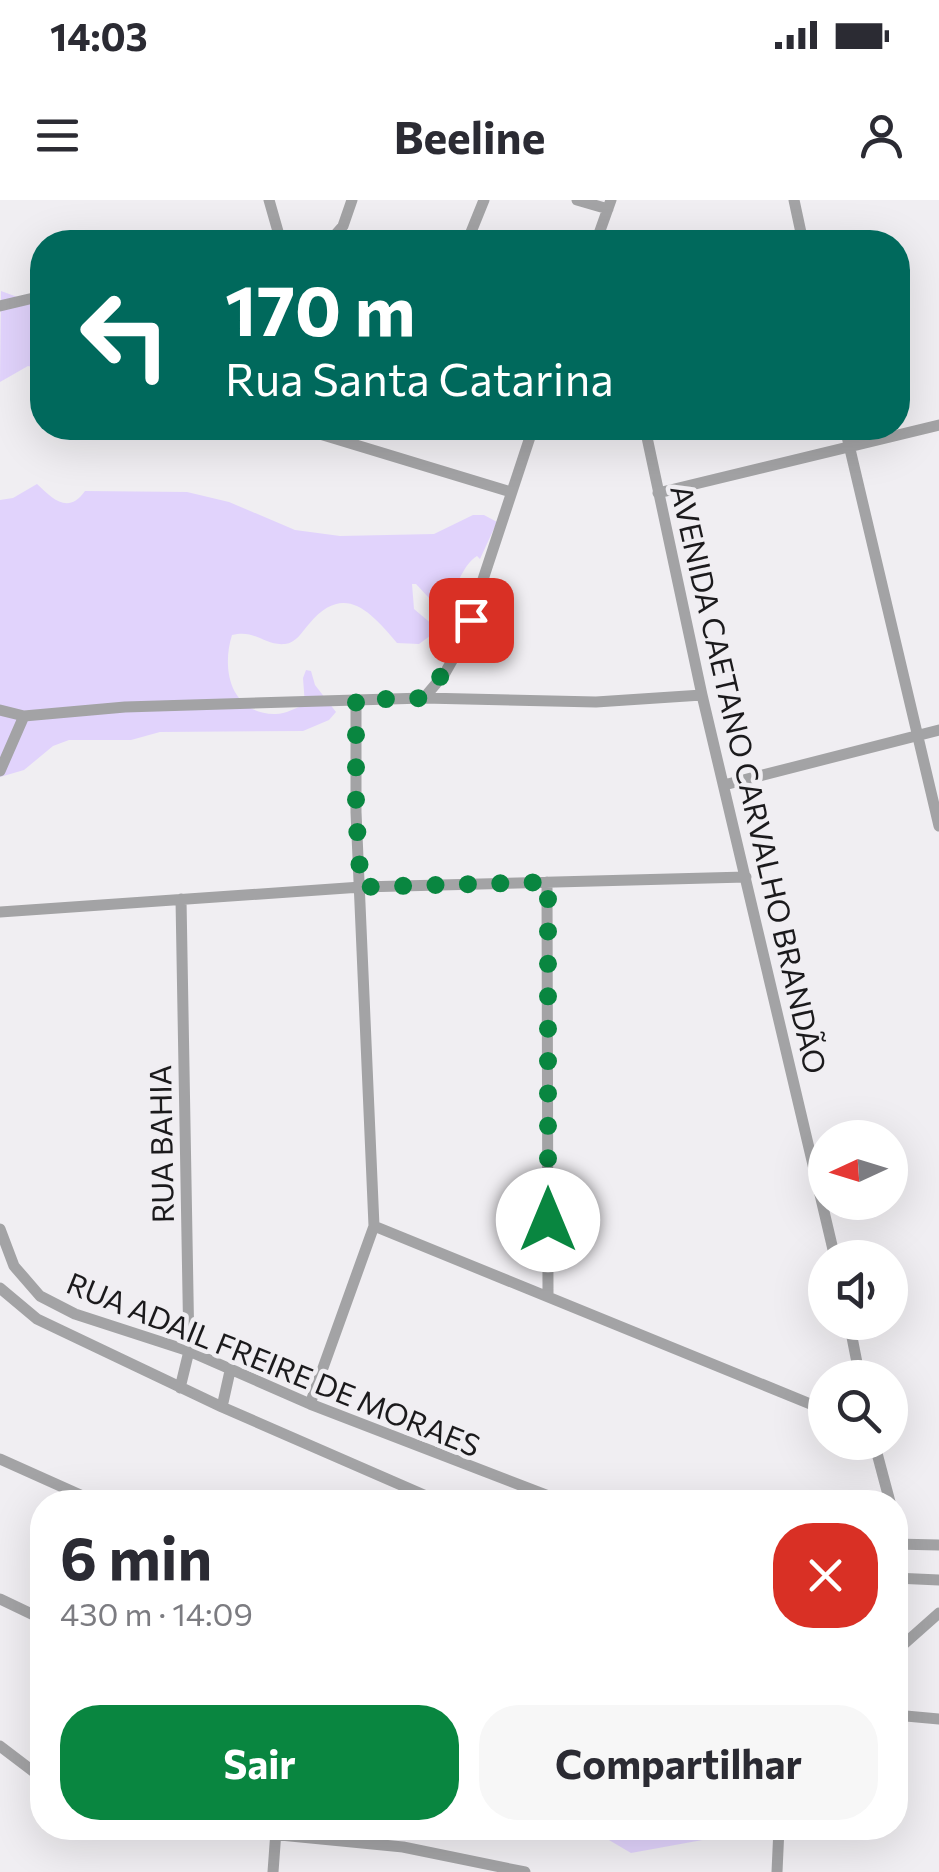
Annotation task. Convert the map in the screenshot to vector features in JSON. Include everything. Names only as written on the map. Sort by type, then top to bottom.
[{"type":"street","points":[[269,200],[278,230]]},
{"type":"street","points":[[339,230],[352,200]]},
{"type":"street","points":[[472,230],[484,200]]},
{"type":"street","points":[[577,200],[609,204],[602,230]]},
{"type":"street","points":[[794,200],[801,230]]},
{"type":"street","points":[[0,306],[30,299]]},
{"type":"street","points":[[910,432],[939,425]]},
{"type":"street","points":[[340,440],[511,492]]},
{"type":"street","points":[[424,698],[462,643],[529,440]]},
{"type":"street","name":"AVENIDA CAETANO CARVALHO BRANDÃO","points":[[647,440],[702,695],[831,1240]]},
{"type":"street","points":[[848,440],[939,826]]},
{"type":"street","points":[[658,493],[878,440]]},
{"type":"street","points":[[0,710],[24,716],[125,707],[424,698],[596,702],[702,695]]},
{"type":"street","points":[[310,1404],[374,1226],[356,812],[356,700]]},
{"type":"street","points":[[0,771],[24,716]]},
{"type":"street","points":[[724,785],[939,730]]},
{"type":"street","points":[[0,912],[361,887],[746,878]]},
{"type":"street","points":[[548,882],[548,1294]]},
{"type":"street","name":"RUA BAHIA","points":[[180,1388],[189,1352],[181,899]]},
{"type":"street","points":[[374,1226],[808,1403]]},
{"type":"street","name":"RUA ADAIL FREIRE DE MORAES","points":[[0,1230],[14,1266],[40,1296],[75,1314],[189,1352],[230,1372],[533,1490]]},
{"type":"street","points":[[0,1288],[38,1319],[180,1388],[412,1490]]},
{"type":"street","points":[[222,1407],[230,1372]]},
{"type":"street","points":[[0,1460],[69,1490]]},
{"type":"street","points":[[879,1460],[887,1490]]},
{"type":"street","points":[[908,1544],[939,1544]]},
{"type":"street","points":[[908,1579],[939,1580]]},
{"type":"street","points":[[0,1599],[30,1613]]},
{"type":"street","points":[[908,1640],[939,1613]]},
{"type":"street","points":[[908,1716],[939,1718]]},
{"type":"street","points":[[0,1746],[30,1769]]},
{"type":"street","points":[[273,1872],[275,1840]]},
{"type":"street","points":[[347,1840],[525,1872]]},
{"type":"street","points":[[778,1872],[779,1840]]},
{"type":"shaded area","points":[[1,291],[30,302],[30,366],[0,382]]},
{"type":"shaded area","points":[[37,484],[55,499],[67,503],[85,491],[187,492],[229,502],[295,530],[340,536],[434,534],[473,515],[484,515],[497,522],[480,559],[477,556],[468,564],[447,599],[429,598],[412,584],[414,609],[433,625],[430,636],[419,644],[397,643],[367,612],[345,603],[322,611],[289,643],[271,643],[247,634],[232,635],[229,675],[239,698],[248,706],[278,714],[305,705],[306,670],[311,671],[315,685],[336,712],[329,720],[303,731],[160,732],[131,740],[69,740],[53,746],[24,770],[0,777],[0,500],[13,498]]},
{"type":"shaded area","points":[[609,1840],[702,1840],[631,1853]]},
{"type":"route","points":[[471,620],[445,672],[424,698],[356,700],[361,887],[548,882],[548,1220]]}]
